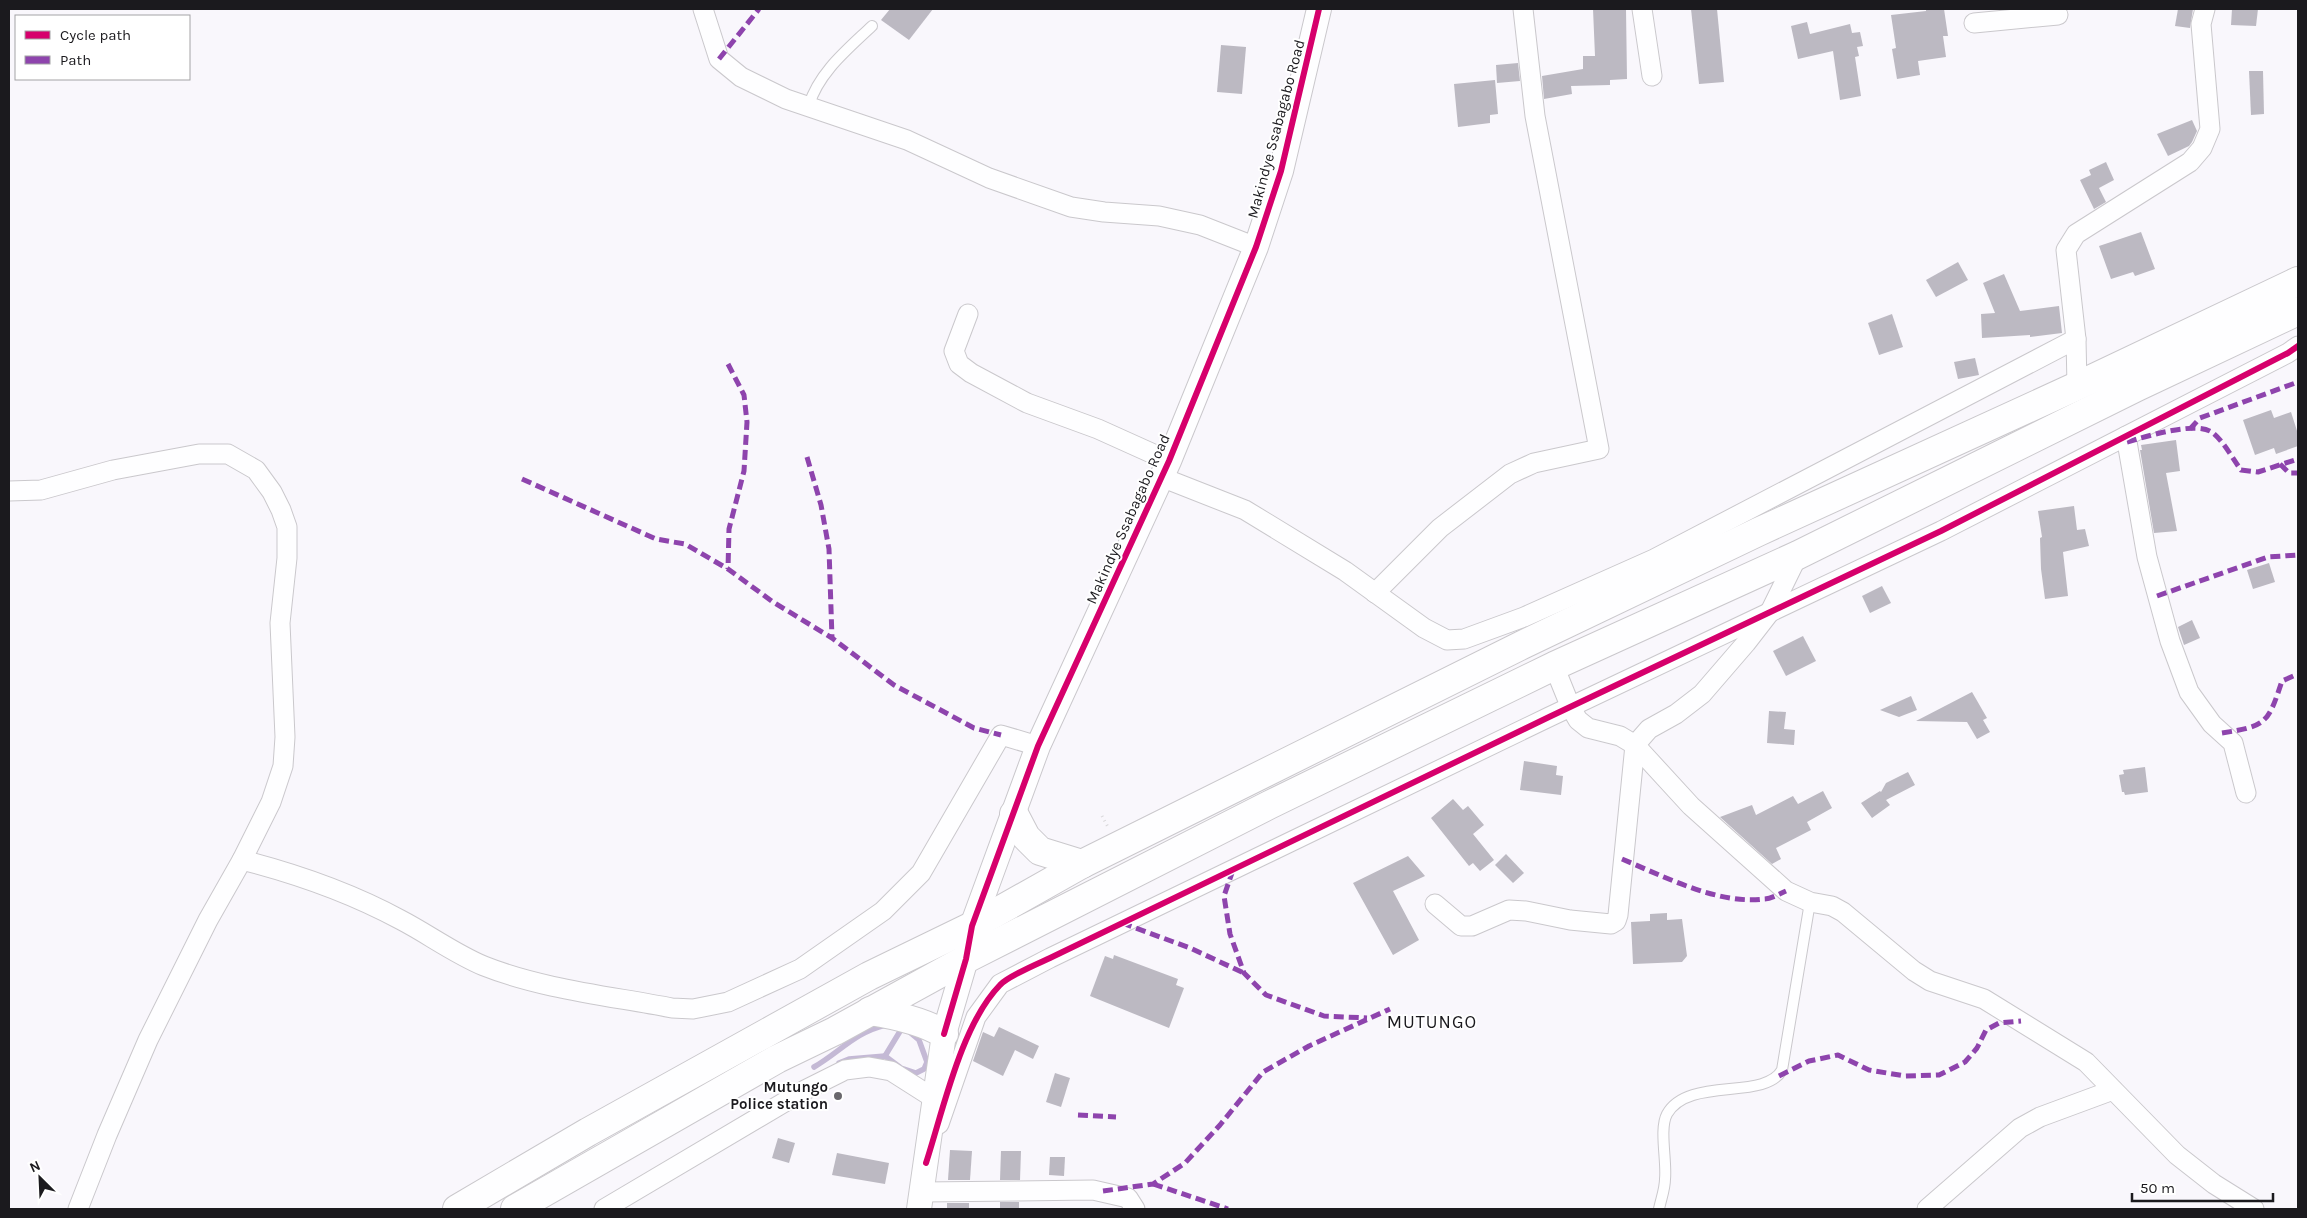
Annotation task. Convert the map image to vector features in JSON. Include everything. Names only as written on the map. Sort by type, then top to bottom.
[{"type":"highway","points":[[457,1209],[588,1132],[869,976],[972,926],[1082,864],[1522,645],[1758,532],[2077,386],[2298,281]]},
{"type":"highway","points":[[515,1209],[777,1059],[835,1031],[966,959],[1270,805],[1554,666],[1798,555],[2128,392],[2298,311]]},
{"type":"highway","points":[[1014,814],[1026,837],[1040,851],[1082,864]]},
{"type":"highway","points":[[870,1011],[892,1015],[935,1028],[944,1034]]},
{"type":"street","points":[[703,9],[719,59],[741,77],[786,99],[809,105],[906,140],[989,178],[1071,207],[1104,212],[1159,216],[1200,225],[1256,247]]},
{"type":"street","name":"Makindye Ssabagabo Road","points":[[921,1200],[944,1034],[966,959],[972,926],[1038,746],[1165,469],[1256,247],[1281,172],[1319,9]]},
{"type":"street","points":[[1375,593],[1440,528],[1510,474],[1534,463],[1599,449],[1535,116],[1523,9]]},
{"type":"street","points":[[1642,9],[1652,76]]},
{"type":"street","points":[[2077,386],[2076,339],[2066,250],[2076,234],[2190,162],[2206,140],[2210,129],[2201,24],[2205,9]]},
{"type":"street","points":[[1974,23],[2000,15],[2058,15]]},
{"type":"street","points":[[968,314],[954,351],[960,364],[971,373],[1027,403],[1098,429],[1165,469],[1244,510],[1345,571],[1424,628],[1447,640],[1464,639],[1524,616],[1654,559],[2076,339]]},
{"type":"street","points":[[926,1164],[976,1017],[1000,984],[1050,958],[1941,531],[2298,346]]},
{"type":"street","points":[[2126,436],[2147,557],[2170,641],[2189,692],[2212,724],[2233,743],[2246,793]]},
{"type":"street","points":[[9,491],[41,490],[113,470],[199,454],[228,454],[256,470],[282,510],[287,527],[280,623],[285,737],[284,766],[271,802],[242,860],[212,912],[148,1040],[107,1135],[78,1209]]},
{"type":"street","points":[[1436,904],[1461,926],[1472,926],[1509,910],[1526,911],[1570,920],[1611,924],[1616,920],[1618,916],[1622,859],[1635,746],[1649,730],[1676,714],[1702,694],[1770,612],[1798,555]]},
{"type":"street","points":[[1554,666],[1571,708],[1578,720],[1588,728],[1620,736],[1635,746],[1691,806],[1786,891],[1810,902],[1832,906],[1843,912],[1914,972],[1930,981],[1984,999],[2086,1062],[2177,1155],[2214,1184],[2254,1209]]},
{"type":"street","points":[[242,860],[266,866],[345,893],[400,919],[482,965],[522,979],[672,1008],[693,1009],[728,1002],[800,969],[883,911],[921,873],[1001,735],[1038,746]]},
{"type":"street","points":[[604,1209],[805,1090],[844,1070],[869,1067],[891,1071],[935,1099]]},
{"type":"street","points":[[1927,1209],[2020,1128],[2040,1117],[2112,1090]]},
{"type":"street","points":[[921,1200],[1092,1190],[1128,1198],[1135,1209]]},
{"type":"lane","points":[[809,105],[813,91],[820,80],[872,26]]},
{"type":"lane","points":[[1659,1209],[1665,1180],[1664,1128],[1667,1114],[1679,1101],[1696,1094],[1757,1085],[1779,1076],[1782,1070],[1810,902]]},
{"type":"building","points":[[890,9],[933,9],[909,40],[881,20]]},
{"type":"building","points":[[1593,9],[1626,9],[1627,79],[1610,80],[1610,85],[1571,86],[1572,94],[1544,99],[1542,76],[1583,69],[1583,56],[1595,56]]},
{"type":"building","points":[[1691,9],[1717,9],[1724,82],[1699,84]]},
{"type":"building","points":[[1926,9],[1944,9],[1948,36],[1943,36],[1946,57],[1918,61],[1920,75],[1897,79],[1892,49],[1896,48],[1891,15],[1926,11]]},
{"type":"building","points":[[2178,9],[2193,9],[2190,28],[2175,26]]},
{"type":"building","points":[[2232,9],[2258,9],[2256,26],[2231,25]]},
{"type":"building","points":[[1807,22],[1810,34],[1850,24],[1852,33],[1860,32],[1863,46],[1857,47],[1859,56],[1855,57],[1861,96],[1840,100],[1833,51],[1798,59],[1791,26]]},
{"type":"building","points":[[1221,45],[1246,47],[1242,94],[1217,92]]},
{"type":"building","points":[[1518,63],[1520,81],[1497,83],[1496,65]]},
{"type":"building","points":[[2249,71],[2263,71],[2264,114],[2251,115]]},
{"type":"building","points":[[1495,80],[1498,114],[1490,115],[1490,123],[1458,127],[1454,84]]},
{"type":"building","points":[[2192,120],[2197,131],[2192,142],[2189,146],[2168,156],[2157,134]]},
{"type":"building","points":[[2106,162],[2114,180],[2099,188],[2106,202],[2094,209],[2080,180],[2091,175],[2089,170]]},
{"type":"building","points":[[2141,232],[2155,269],[2135,276],[2133,272],[2111,279],[2099,246]]},
{"type":"building","points":[[1958,262],[1968,280],[1936,297],[1926,280]]},
{"type":"building","points":[[2004,274],[2020,311],[2059,306],[2062,333],[2030,337],[2030,335],[1982,338],[1981,314],[1995,313],[1983,283]]},
{"type":"building","points":[[1892,314],[1903,347],[1879,355],[1868,323]]},
{"type":"building","points":[[1975,358],[1979,375],[1958,379],[1954,362]]},
{"type":"building","points":[[2271,410],[2274,418],[2291,412],[2298,434],[2298,446],[2276,454],[2274,448],[2255,455],[2243,420]]},
{"type":"building","points":[[2176,440],[2180,471],[2166,473],[2177,531],[2154,533],[2140,450],[2142,450],[2141,445]]},
{"type":"building","points":[[2074,506],[2077,530],[2085,529],[2089,546],[2063,552],[2068,596],[2045,599],[2041,569],[2040,538],[2042,537],[2038,511]]},
{"type":"building","points":[[2269,563],[2275,582],[2253,589],[2247,570]]},
{"type":"building","points":[[1882,586],[1891,603],[1870,613],[1862,596]]},
{"type":"building","points":[[2192,620],[2200,638],[2184,645],[2178,627]]},
{"type":"building","points":[[1803,636],[1816,661],[1786,676],[1773,651]]},
{"type":"building","points":[[1972,692],[1987,718],[1983,720],[1990,732],[1977,739],[1967,722],[1916,721]]},
{"type":"building","points":[[1911,696],[1917,710],[1899,717],[1880,710]]},
{"type":"building","points":[[1769,711],[1786,712],[1784,729],[1795,730],[1794,745],[1767,743]]},
{"type":"building","points":[[1524,761],[1557,766],[1556,775],[1563,776],[1561,795],[1520,790]]},
{"type":"building","points":[[2145,767],[2148,792],[2125,795],[2122,792],[2119,775],[2124,774],[2123,770]]},
{"type":"building","points":[[1908,772],[1915,785],[1886,800],[1890,805],[1872,818],[1861,803],[1881,792],[1886,783]]},
{"type":"building","points":[[1823,791],[1832,808],[1807,822],[1811,830],[1776,848],[1781,859],[1772,864],[1720,817],[1752,805],[1756,815],[1793,796],[1798,804]]},
{"type":"building","points":[[1453,799],[1463,810],[1468,806],[1484,825],[1473,834],[1494,860],[1480,871],[1473,863],[1469,866],[1431,818]]},
{"type":"building","points":[[1506,854],[1524,873],[1513,883],[1495,865]]},
{"type":"building","points":[[1408,856],[1425,876],[1393,891],[1419,940],[1393,955],[1353,883]]},
{"type":"building","points":[[1667,913],[1667,920],[1682,919],[1687,956],[1682,962],[1633,964],[1631,922],[1650,921],[1650,914]]},
{"type":"building","points":[[1114,955],[1178,979],[1176,985],[1184,988],[1169,1028],[1090,996],[1105,956],[1113,959]]},
{"type":"building","points":[[999,1027],[1039,1046],[1033,1059],[1015,1050],[1003,1076],[973,1061],[983,1032],[994,1037]]},
{"type":"building","points":[[1055,1073],[1070,1078],[1061,1107],[1046,1102]]},
{"type":"building","points":[[778,1138],[795,1143],[789,1163],[772,1158]]},
{"type":"building","points":[[950,1150],[972,1151],[970,1180],[948,1180]]},
{"type":"building","points":[[1001,1151],[1021,1151],[1020,1180],[1000,1180]]},
{"type":"building","points":[[837,1153],[889,1163],[885,1184],[832,1175]]},
{"type":"building","points":[[1050,1157],[1065,1157],[1064,1176],[1049,1175]]},
{"type":"building","points":[[1000,1202],[1019,1202],[1019,1209],[1000,1209]]},
{"type":"building","points":[[947,1203],[969,1203],[969,1209],[947,1209]]},
{"type":"waterway","points":[[814,1067],[856,1037],[886,1025]]},
{"type":"waterway","points":[[885,1056],[902,1028]]},
{"type":"waterway","points":[[839,1063],[849,1059],[885,1056],[901,1068],[916,1073],[924,1069],[927,1062],[919,1040],[907,1030]]},
{"type":"marked path","points":[[719,59],[759,9]]},
{"type":"marked path","points":[[728,364],[744,395],[747,422],[744,471],[729,529],[728,569]]},
{"type":"marked path","points":[[2190,429],[2200,418],[2298,382]]},
{"type":"marked path","points":[[2127,442],[2171,431],[2195,428],[2205,429],[2213,433],[2225,446],[2241,470],[2258,472],[2298,459]]},
{"type":"marked path","points":[[807,457],[821,505],[829,549],[832,638]]},
{"type":"marked path","points":[[2280,464],[2289,473],[2298,473]]},
{"type":"marked path","points":[[522,479],[656,539],[685,544],[728,569],[773,602],[832,638],[894,685],[974,728],[1001,735]]},
{"type":"marked path","points":[[2157,596],[2268,557],[2298,555]]},
{"type":"marked path","points":[[2222,733],[2248,728],[2264,720],[2273,706],[2282,681],[2298,674]]},
{"type":"marked path","points":[[1622,859],[1691,888],[1728,898],[1746,900],[1767,899],[1786,891]]},
{"type":"marked path","points":[[1233,870],[1224,896],[1230,934],[1244,973],[1266,995],[1324,1016],[1367,1018]]},
{"type":"marked path","points":[[1122,923],[1190,948],[1244,973]]},
{"type":"marked path","points":[[1103,1191],[1153,1184],[1185,1163],[1220,1125],[1263,1072],[1309,1046],[1390,1009]]},
{"type":"marked path","points":[[1779,1076],[1809,1061],[1838,1055],[1869,1070],[1905,1076],[1939,1075],[1965,1062],[1977,1048],[1986,1030],[1999,1023],[2021,1021]]},
{"type":"marked path","points":[[1078,1115],[1116,1117]]},
{"type":"marked path","points":[[1153,1184],[1228,1209]]},
{"type":"cycle path","points":[[944,1034],[966,959],[972,926],[1038,746],[1169,461],[1256,247],[1281,171],[1319,9]]},
{"type":"cycle path","points":[[926,1163],[955,1070],[974,1022],[986,1002],[1000,985],[1009,978],[1549,717],[1941,531],[2288,353],[2298,346]]},
{"type":"place","name":"Mutungo Police station","points":[[838,1096]]},
{"type":"district","name":"MUTUNGO","points":[[1432,1022]]}]
